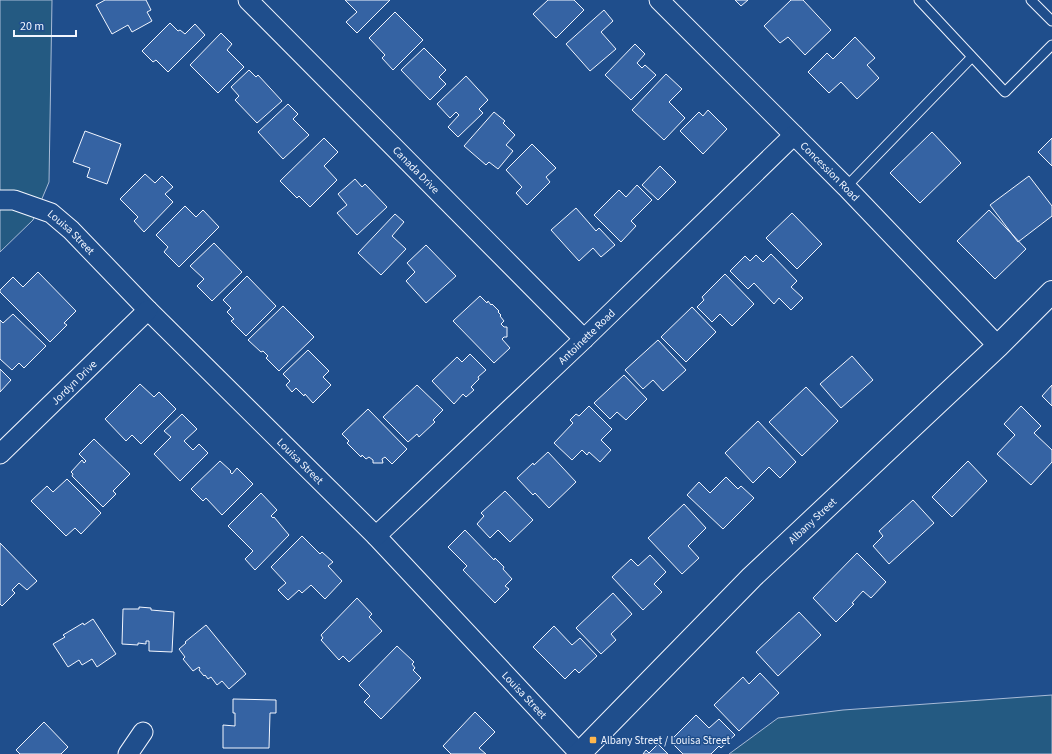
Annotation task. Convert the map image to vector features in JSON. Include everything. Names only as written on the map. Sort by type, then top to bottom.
[{"type":"street","name":"Canada Drive","points":[[248,0],[584,339]]},
{"type":"street","name":"Concession Road","points":[[659,0],[846,187],[998,346]]},
{"type":"street","name":"Antoinette Road","points":[[376,536],[584,339],[794,135]]},
{"type":"street","name":"Louisa Street","points":[[0,200],[14,200],[51,213],[72,230],[148,310],[376,536],[579,754]]},
{"type":"street","name":"Albany Street","points":[[579,754],[752,577],[998,346],[1052,292]]},
{"type":"street","name":"Jordyn Drive","points":[[0,454],[148,310]]},
{"type":"street","points":[[128,754],[143,732]]},
{"type":"lane","points":[[919,0],[1005,92],[1052,45]]},
{"type":"lane","points":[[1031,0],[1052,21]]},
{"type":"lane","points":[[846,187],[972,57]]},
{"type":"shaded area","points":[[0,0],[52,0],[49,182],[33,220],[0,252]]},
{"type":"shaded area","points":[[1052,695],[1052,754],[729,754],[778,718],[843,710]]},
{"type":"building","points":[[105,0],[146,0],[151,10],[147,12],[152,21],[132,32],[128,25],[112,34],[96,5]]},
{"type":"building","points":[[345,0],[390,0],[357,33],[346,22],[357,12]]},
{"type":"building","points":[[548,0],[574,0],[584,10],[556,38],[533,14]]},
{"type":"building","points":[[735,0],[748,0],[741,6]]},
{"type":"building","points":[[791,0],[803,0],[831,30],[805,55],[788,37],[780,43],[764,26]]},
{"type":"building","points":[[604,10],[613,21],[601,32],[616,49],[590,71],[566,44]]},
{"type":"building","points":[[395,12],[423,40],[393,70],[382,58],[385,55],[369,38]]},
{"type":"building","points":[[170,23],[178,31],[180,30],[185,34],[195,24],[205,35],[168,72],[156,60],[153,62],[142,51]]},
{"type":"building","points":[[221,33],[232,44],[227,50],[244,67],[218,93],[190,65]]},
{"type":"building","points":[[855,37],[875,58],[867,65],[879,78],[857,99],[841,82],[829,93],[808,72],[827,53],[833,59]]},
{"type":"building","points":[[635,44],[645,54],[637,63],[642,68],[645,65],[656,75],[631,100],[605,75]]},
{"type":"building","points":[[424,48],[446,70],[439,77],[446,84],[430,100],[401,70]]},
{"type":"building","points":[[249,70],[256,77],[258,75],[282,101],[257,123],[235,100],[239,96],[231,87]]},
{"type":"building","points":[[666,74],[682,89],[669,102],[685,118],[664,140],[632,110]]},
{"type":"building","points":[[466,76],[488,100],[479,109],[483,113],[458,137],[448,127],[459,115],[456,112],[450,118],[437,104]]},
{"type":"building","points":[[288,104],[298,114],[293,119],[309,135],[283,159],[258,132]]},
{"type":"building","points":[[708,110],[727,129],[703,154],[680,131],[699,112],[703,116]]},
{"type":"building","points":[[494,112],[505,121],[503,123],[515,135],[506,145],[513,151],[498,169],[489,162],[486,165],[464,146]]},
{"type":"building","points":[[85,131],[121,144],[107,184],[87,177],[90,168],[73,162]]},
{"type":"building","points":[[932,132],[961,163],[920,203],[890,173]]},
{"type":"building","points":[[324,138],[338,152],[324,166],[337,180],[310,207],[299,196],[297,198],[280,181]]},
{"type":"building","points":[[1052,138],[1052,166],[1038,152]]},
{"type":"building","points":[[532,144],[556,168],[546,177],[550,182],[527,205],[516,193],[522,187],[506,170]]},
{"type":"building","points":[[660,166],[676,182],[658,200],[642,185]]},
{"type":"building","points":[[145,174],[155,183],[162,176],[173,187],[165,194],[173,202],[144,232],[134,221],[138,217],[120,199]]},
{"type":"building","points":[[1029,176],[1052,206],[1052,216],[1018,242],[990,205]]},
{"type":"building","points":[[355,179],[362,187],[365,184],[387,207],[357,235],[337,213],[347,205],[338,194]]},
{"type":"building","points":[[637,185],[652,200],[631,221],[636,226],[621,242],[594,215],[619,190],[626,197]]},
{"type":"building","points":[[185,206],[196,217],[203,210],[219,227],[179,267],[164,252],[168,247],[156,235]]},
{"type":"building","points":[[576,208],[596,231],[599,228],[615,245],[601,257],[593,248],[579,261],[551,230]]},
{"type":"building","points":[[989,210],[1026,249],[995,279],[957,241]]},
{"type":"building","points":[[792,213],[822,244],[797,269],[766,238]]},
{"type":"building","points":[[395,214],[404,222],[392,236],[406,249],[381,275],[358,253]]},
{"type":"building","points":[[214,243],[242,272],[212,301],[197,286],[204,279],[190,266]]},
{"type":"building","points":[[426,245],[456,276],[426,303],[406,281],[415,272],[407,263]]},
{"type":"building","points":[[771,254],[797,281],[791,287],[803,298],[791,310],[779,298],[774,304],[754,283],[748,289],[730,271],[745,256],[750,261],[756,255],[763,262]]},
{"type":"building","points":[[38,272],[76,311],[64,323],[67,325],[50,342],[0,292],[0,290],[13,277],[23,287]]},
{"type":"building","points":[[725,274],[754,304],[732,326],[720,314],[712,322],[697,307],[704,300],[702,297]]},
{"type":"building","points":[[247,276],[276,306],[246,336],[231,321],[234,319],[227,312],[231,308],[223,300]]},
{"type":"building","points":[[480,296],[499,311],[500,316],[504,321],[501,324],[504,327],[507,327],[507,337],[502,339],[510,348],[494,363],[453,321]]},
{"type":"building","points":[[283,306],[314,337],[279,371],[266,358],[268,356],[263,351],[261,352],[248,340]]},
{"type":"building","points":[[692,307],[716,332],[686,362],[661,337]]},
{"type":"building","points":[[13,314],[46,346],[24,368],[19,363],[12,370],[0,359],[0,320],[3,323]]},
{"type":"building","points":[[658,340],[686,370],[663,391],[653,380],[643,389],[625,370]]},
{"type":"building","points":[[308,350],[329,371],[323,377],[331,385],[313,403],[305,394],[304,396],[296,388],[292,392],[286,385],[290,381],[283,374]]},
{"type":"building","points":[[470,354],[486,370],[478,377],[479,379],[471,387],[474,390],[466,397],[463,394],[454,404],[432,381],[457,357],[462,362]]},
{"type":"building","points":[[852,356],[873,380],[841,408],[820,384]]},
{"type":"building","points":[[0,369],[11,380],[0,392]]},
{"type":"building","points":[[624,375],[647,399],[626,420],[617,412],[610,419],[594,403]]},
{"type":"building","points":[[140,384],[154,397],[159,392],[176,409],[141,444],[132,435],[126,441],[105,419]]},
{"type":"building","points":[[417,385],[443,410],[433,420],[435,422],[419,437],[417,434],[408,442],[383,417]]},
{"type":"building","points":[[1052,385],[1052,406],[1042,396]]},
{"type":"building","points":[[806,387],[838,421],[802,456],[769,422]]},
{"type":"building","points":[[589,406],[612,429],[601,440],[611,450],[600,462],[589,452],[587,455],[582,450],[572,460],[554,443],[573,423],[570,420],[576,414],[579,416]]},
{"type":"building","points":[[1021,406],[1041,426],[1034,433],[1052,450],[1052,462],[1031,485],[997,454],[1015,435],[1004,424]]},
{"type":"building","points":[[368,409],[407,449],[392,464],[385,457],[382,459],[383,463],[373,463],[373,460],[369,457],[366,459],[362,455],[361,457],[347,443],[349,441],[342,434]]},
{"type":"building","points":[[182,414],[197,429],[184,441],[193,450],[199,444],[208,453],[180,481],[154,454],[171,437],[164,431]]},
{"type":"building","points":[[758,421],[796,462],[780,478],[769,467],[753,483],[725,453]]},
{"type":"building","points":[[94,439],[130,474],[113,491],[116,494],[103,507],[72,476],[73,474],[71,472],[82,460],[84,463],[86,461],[79,454]]},
{"type":"building","points":[[548,452],[576,482],[549,508],[535,493],[533,495],[517,478],[533,463],[534,465]]},
{"type":"building","points":[[220,461],[231,471],[230,472],[232,474],[237,468],[253,484],[222,515],[206,498],[203,501],[191,489]]},
{"type":"building","points":[[968,461],[987,481],[952,517],[932,497]]},
{"type":"building","points":[[726,477],[738,489],[741,486],[754,498],[723,529],[687,495],[699,482],[710,493]]},
{"type":"building","points":[[67,479],[101,513],[81,534],[75,528],[66,536],[31,501],[47,486],[53,492]]},
{"type":"building","points":[[505,491],[533,520],[510,542],[498,530],[490,538],[477,524],[484,516],[481,513]]},
{"type":"building","points":[[261,493],[277,510],[271,516],[273,518],[274,517],[289,535],[255,570],[245,559],[253,551],[228,526]]},
{"type":"building","points":[[913,500],[934,523],[889,564],[873,546],[883,536],[879,531]]},
{"type":"building","points":[[684,504],[706,528],[688,546],[699,558],[682,574],[648,538]]},
{"type":"building","points":[[465,530],[494,560],[495,558],[504,567],[503,569],[512,579],[505,586],[509,589],[495,603],[463,570],[467,566],[448,547]]},
{"type":"building","points":[[302,536],[320,554],[322,552],[333,562],[328,566],[342,581],[325,599],[311,585],[302,593],[299,590],[288,600],[278,590],[286,583],[271,567]]},
{"type":"building","points":[[0,543],[37,581],[27,590],[19,583],[12,590],[15,593],[2,606],[0,604]]},
{"type":"building","points":[[857,553],[886,582],[871,598],[863,591],[852,603],[854,604],[836,622],[813,598]]},
{"type":"building","points":[[650,555],[666,572],[654,584],[662,592],[643,610],[612,577],[631,559],[638,566]]},
{"type":"building","points":[[613,593],[632,614],[611,634],[616,640],[601,654],[576,628]]},
{"type":"building","points":[[357,598],[372,614],[369,617],[382,631],[349,662],[343,656],[339,660],[321,640],[323,638],[321,635]]},
{"type":"building","points":[[139,607],[151,608],[151,610],[174,612],[172,652],[149,651],[149,641],[146,641],[146,644],[138,643],[138,645],[122,644],[123,609],[139,609]]},
{"type":"building","points":[[799,612],[821,635],[778,676],[756,652]]},
{"type":"building","points":[[93,619],[116,654],[97,667],[92,659],[82,665],[79,660],[68,667],[53,644],[65,637],[63,635]]},
{"type":"building","points":[[206,625],[246,674],[229,689],[222,681],[217,685],[211,677],[208,679],[199,670],[199,667],[193,671],[183,659],[185,657],[179,649],[186,643],[185,642]]},
{"type":"building","points":[[554,626],[572,645],[580,638],[597,656],[579,673],[575,669],[565,679],[533,647]]},
{"type":"building","points":[[397,646],[414,662],[412,664],[415,668],[413,670],[421,678],[381,719],[364,702],[370,696],[359,685]]},
{"type":"building","points":[[760,673],[779,693],[739,731],[714,705],[743,677],[749,684]]},
{"type":"building","points":[[233,699],[276,700],[276,713],[270,713],[269,748],[223,748],[223,725],[235,726]]},
{"type":"building","points":[[475,712],[495,732],[479,748],[486,754],[451,754],[443,746]]},
{"type":"building","points":[[696,715],[709,728],[719,719],[735,735],[721,748],[719,746],[711,754],[683,754],[670,741]]},
{"type":"building","points":[[44,722],[68,747],[61,754],[20,754],[16,750]]},
{"type":"building","points":[[658,744],[668,754],[643,754],[646,750],[649,753]]},
{"type":"place","name":"Albany Street / Louisa Street","points":[[593,740]]}]
